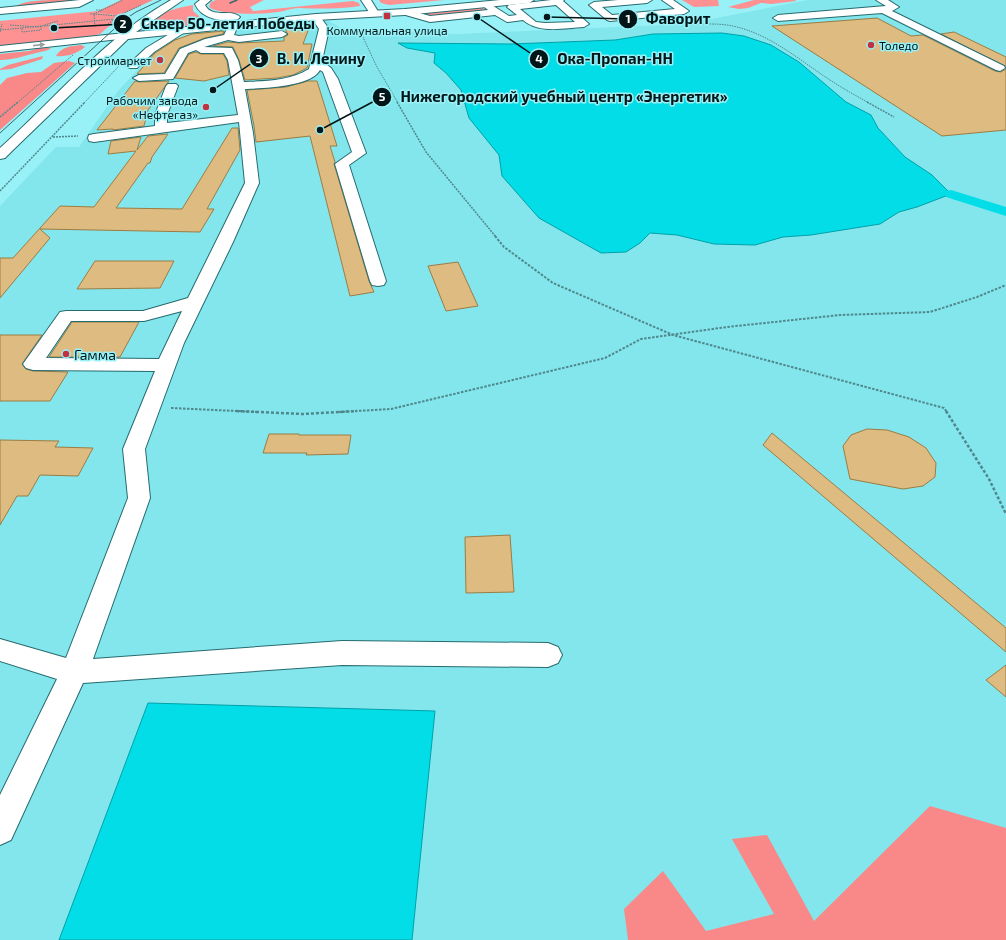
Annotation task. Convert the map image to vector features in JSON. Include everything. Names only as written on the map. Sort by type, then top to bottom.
[{"type":"main road","points":[[0,12],[79,4],[88,0]]},
{"type":"main road","points":[[206,0],[200,4],[204,11],[215,15],[233,17],[370,7],[529,0]]},
{"type":"main road","points":[[0,156],[106,52],[148,18],[186,3],[206,0]]},
{"type":"main road","points":[[647,0],[594,5],[610,18],[684,11],[667,0]]},
{"type":"main road","points":[[558,1],[584,24],[545,26],[532,24],[525,17],[512,7],[558,1]]},
{"type":"main road","points":[[405,12],[486,2],[507,19],[525,17]]},
{"type":"main road","points":[[778,18],[882,5],[1000,68]]},
{"type":"main road","points":[[0,49],[316,17],[370,7],[405,12],[430,19],[497,12]]},
{"type":"main road","points":[[240,86],[301,78],[314,71],[324,29],[316,17]]},
{"type":"main road","points":[[228,37],[233,25]]},
{"type":"main road","points":[[133,66],[150,50],[181,30]]},
{"type":"main road","points":[[139,78],[169,77],[186,51],[209,41],[228,37],[238,39],[282,34]]},
{"type":"main road","points":[[0,829],[8,797],[74,672],[139,498],[134,449],[166,365],[175,343],[225,242],[252,183],[240,86],[233,60],[228,50],[150,50]]},
{"type":"main road","points":[[178,62],[233,60]]},
{"type":"main road","points":[[317,63],[327,70],[332,79],[359,153],[342,164],[378,281]]},
{"type":"main road","points":[[161,128],[161,115],[172,86]]},
{"type":"main road","points":[[94,138],[244,118]]},
{"type":"main road","points":[[166,365],[33,364],[66,316],[144,316],[195,302]]},
{"type":"main road","points":[[0,650],[74,672],[342,653],[548,655]]},
{"type":"path","points":[[118,16],[94,14],[123,0]]},
{"type":"path","points":[[105,27],[118,16],[144,3]]},
{"type":"path","points":[[0,30],[114,19]]},
{"type":"path","points":[[685,25],[712,24],[733,26],[754,32],[804,62],[838,85],[894,117]]},
{"type":"path","points":[[9,25],[38,27]]},
{"type":"path","points":[[22,28],[22,32],[41,30],[41,26]]},
{"type":"path","points":[[324,29],[361,33],[377,67],[426,152],[504,247],[553,283],[673,335],[944,408],[989,479],[1006,514]]},
{"type":"path","points":[[0,117],[77,52]]},
{"type":"path","points":[[0,192],[120,65]]},
{"type":"path","points":[[53,137],[79,136]]},
{"type":"path","points":[[151,407],[303,414],[391,409],[605,358],[641,339],[727,327],[840,316],[930,312],[977,297],[1006,285]]},
{"type":"shaded area","points":[[83,0],[12,9],[25,2]]},
{"type":"shaded area","points":[[121,0],[153,0],[123,14],[116,15],[100,13],[98,11]]},
{"type":"shaded area","points":[[216,0],[264,0],[250,7],[253,11],[353,1],[359,3],[360,6],[345,8],[297,8],[280,12],[247,14],[224,12],[209,7],[211,2]]},
{"type":"shaded area","points":[[379,0],[444,0],[389,5],[381,3]]},
{"type":"shaded area","points":[[682,0],[718,0],[719,6],[694,7]]},
{"type":"shaded area","points":[[754,0],[796,1],[771,4],[761,3],[748,8],[739,9],[728,7]]},
{"type":"shaded area","points":[[808,0],[1006,0],[1006,940],[0,940],[0,206],[56,147],[79,147],[118,91],[157,49],[193,32],[327,20],[341,28],[457,34],[686,24]]},
{"type":"shaded area","points":[[193,5],[193,11],[200,18],[188,25],[181,28],[167,30],[145,28],[153,18],[159,14],[173,9]]},
{"type":"shaded area","points":[[478,7],[485,10],[435,17],[421,14],[421,13]]},
{"type":"shaded area","points":[[98,11],[100,13],[116,15],[123,14],[100,34],[87,37],[0,47],[0,21]]},
{"type":"shaded area","points":[[722,33],[744,36],[771,45],[799,62],[846,102],[871,115],[878,128],[905,157],[932,175],[951,194],[899,212],[880,224],[811,235],[783,237],[755,245],[714,244],[677,235],[650,233],[640,243],[626,252],[601,253],[539,218],[502,176],[499,155],[469,118],[461,90],[446,73],[434,63],[435,53],[407,48],[398,43],[511,44],[615,40],[653,34]]},
{"type":"shaded area","points":[[81,45],[85,47],[78,52],[64,56],[56,56],[63,49]]},
{"type":"shaded area","points":[[40,48],[51,48],[46,51],[18,58],[0,60],[0,54],[29,51]]},
{"type":"shaded area","points":[[43,56],[42,59],[11,69],[0,70],[8,65]]},
{"type":"shaded area","points":[[69,61],[75,63],[0,130],[0,85],[7,78],[27,73],[41,72],[54,63]]},
{"type":"shaded area","points":[[148,703],[435,711],[412,940],[59,940]]},
{"type":"shaded area","points":[[930,806],[1006,828],[1006,940],[628,940],[624,909],[663,871],[706,931],[774,914],[732,839],[767,835],[814,921]]},
{"type":"building","points":[[877,18],[911,36],[923,35],[995,71],[1001,72],[1006,69],[1006,130],[942,136],[772,26]]},
{"type":"building","points":[[309,28],[303,44],[312,44],[307,68],[293,75],[277,78],[245,80],[233,47],[213,46],[228,42],[284,41],[284,37],[288,35],[286,29]]},
{"type":"building","points":[[224,31],[223,34],[205,38],[179,48],[164,73],[137,74],[155,53],[175,40],[192,34]]},
{"type":"building","points":[[954,32],[1006,57],[1006,67],[941,34]]},
{"type":"building","points":[[196,52],[201,54],[223,54],[227,61],[229,75],[204,81],[175,78],[189,54]]},
{"type":"building","points":[[135,81],[169,81],[148,110],[144,126],[113,130],[97,130]]},
{"type":"building","points":[[308,81],[317,81],[337,146],[330,146],[335,162],[334,164],[369,281],[374,292],[350,296],[310,136],[256,142],[247,90],[286,87]]},
{"type":"building","points":[[232,128],[238,128],[240,150],[207,209],[214,209],[200,232],[40,229],[50,238],[0,298],[0,258],[13,258],[60,206],[94,207],[136,151],[108,154],[111,141],[141,137],[137,150],[148,136],[168,134],[152,157],[150,163],[148,163],[116,208],[182,209]]},
{"type":"building","points":[[95,261],[174,261],[160,288],[77,289]]},
{"type":"building","points":[[458,262],[478,306],[446,311],[428,266]]},
{"type":"building","points":[[72,322],[139,322],[120,357],[49,357]]},
{"type":"building","points":[[0,335],[42,335],[22,364],[26,369],[33,371],[68,372],[50,401],[0,401]]},
{"type":"building","points":[[867,429],[887,430],[909,437],[926,448],[936,463],[935,477],[923,486],[903,489],[850,479],[843,446],[851,435]]},
{"type":"building","points":[[772,433],[1006,628],[1006,652],[763,445]]},
{"type":"building","points":[[269,434],[351,435],[348,454],[306,455],[307,453],[263,453]]},
{"type":"building","points":[[0,440],[59,441],[55,447],[93,448],[78,476],[40,475],[28,496],[17,496],[0,525]]},
{"type":"building","points":[[510,535],[514,592],[466,593],[465,537]]},
{"type":"building","points":[[1006,665],[1006,697],[986,680]]},
{"type":"waterway","points":[[951,194],[1006,212]]},
{"type":"tram line","points":[[0,133],[124,20],[136,12],[161,0]]},
{"type":"railway","points":[[230,3],[237,0]]},
{"type":"place","name":"Коммунальная улица","points":[[387,16]]},
{"type":"place","name":"Ока-Пропан-НН","points":[[477,17]]},
{"type":"place","name":"Фаворит","points":[[547,17]]},
{"type":"place","name":"Сквер 50-летия Победы","points":[[54,28]]},
{"type":"place","name":"Толедо","points":[[871,45]]},
{"type":"place","name":"Строймаркет","points":[[160,60]]},
{"type":"place","name":"В. И. Ленину","points":[[213,90]]},
{"type":"place","name":"Рабочим завода «Нефтегаз»","points":[[206,107]]},
{"type":"place","name":"Нижегородский учебный центр «Энергетик»","points":[[320,130]]},
{"type":"place","name":"Гамма","points":[[66,354]]}]
